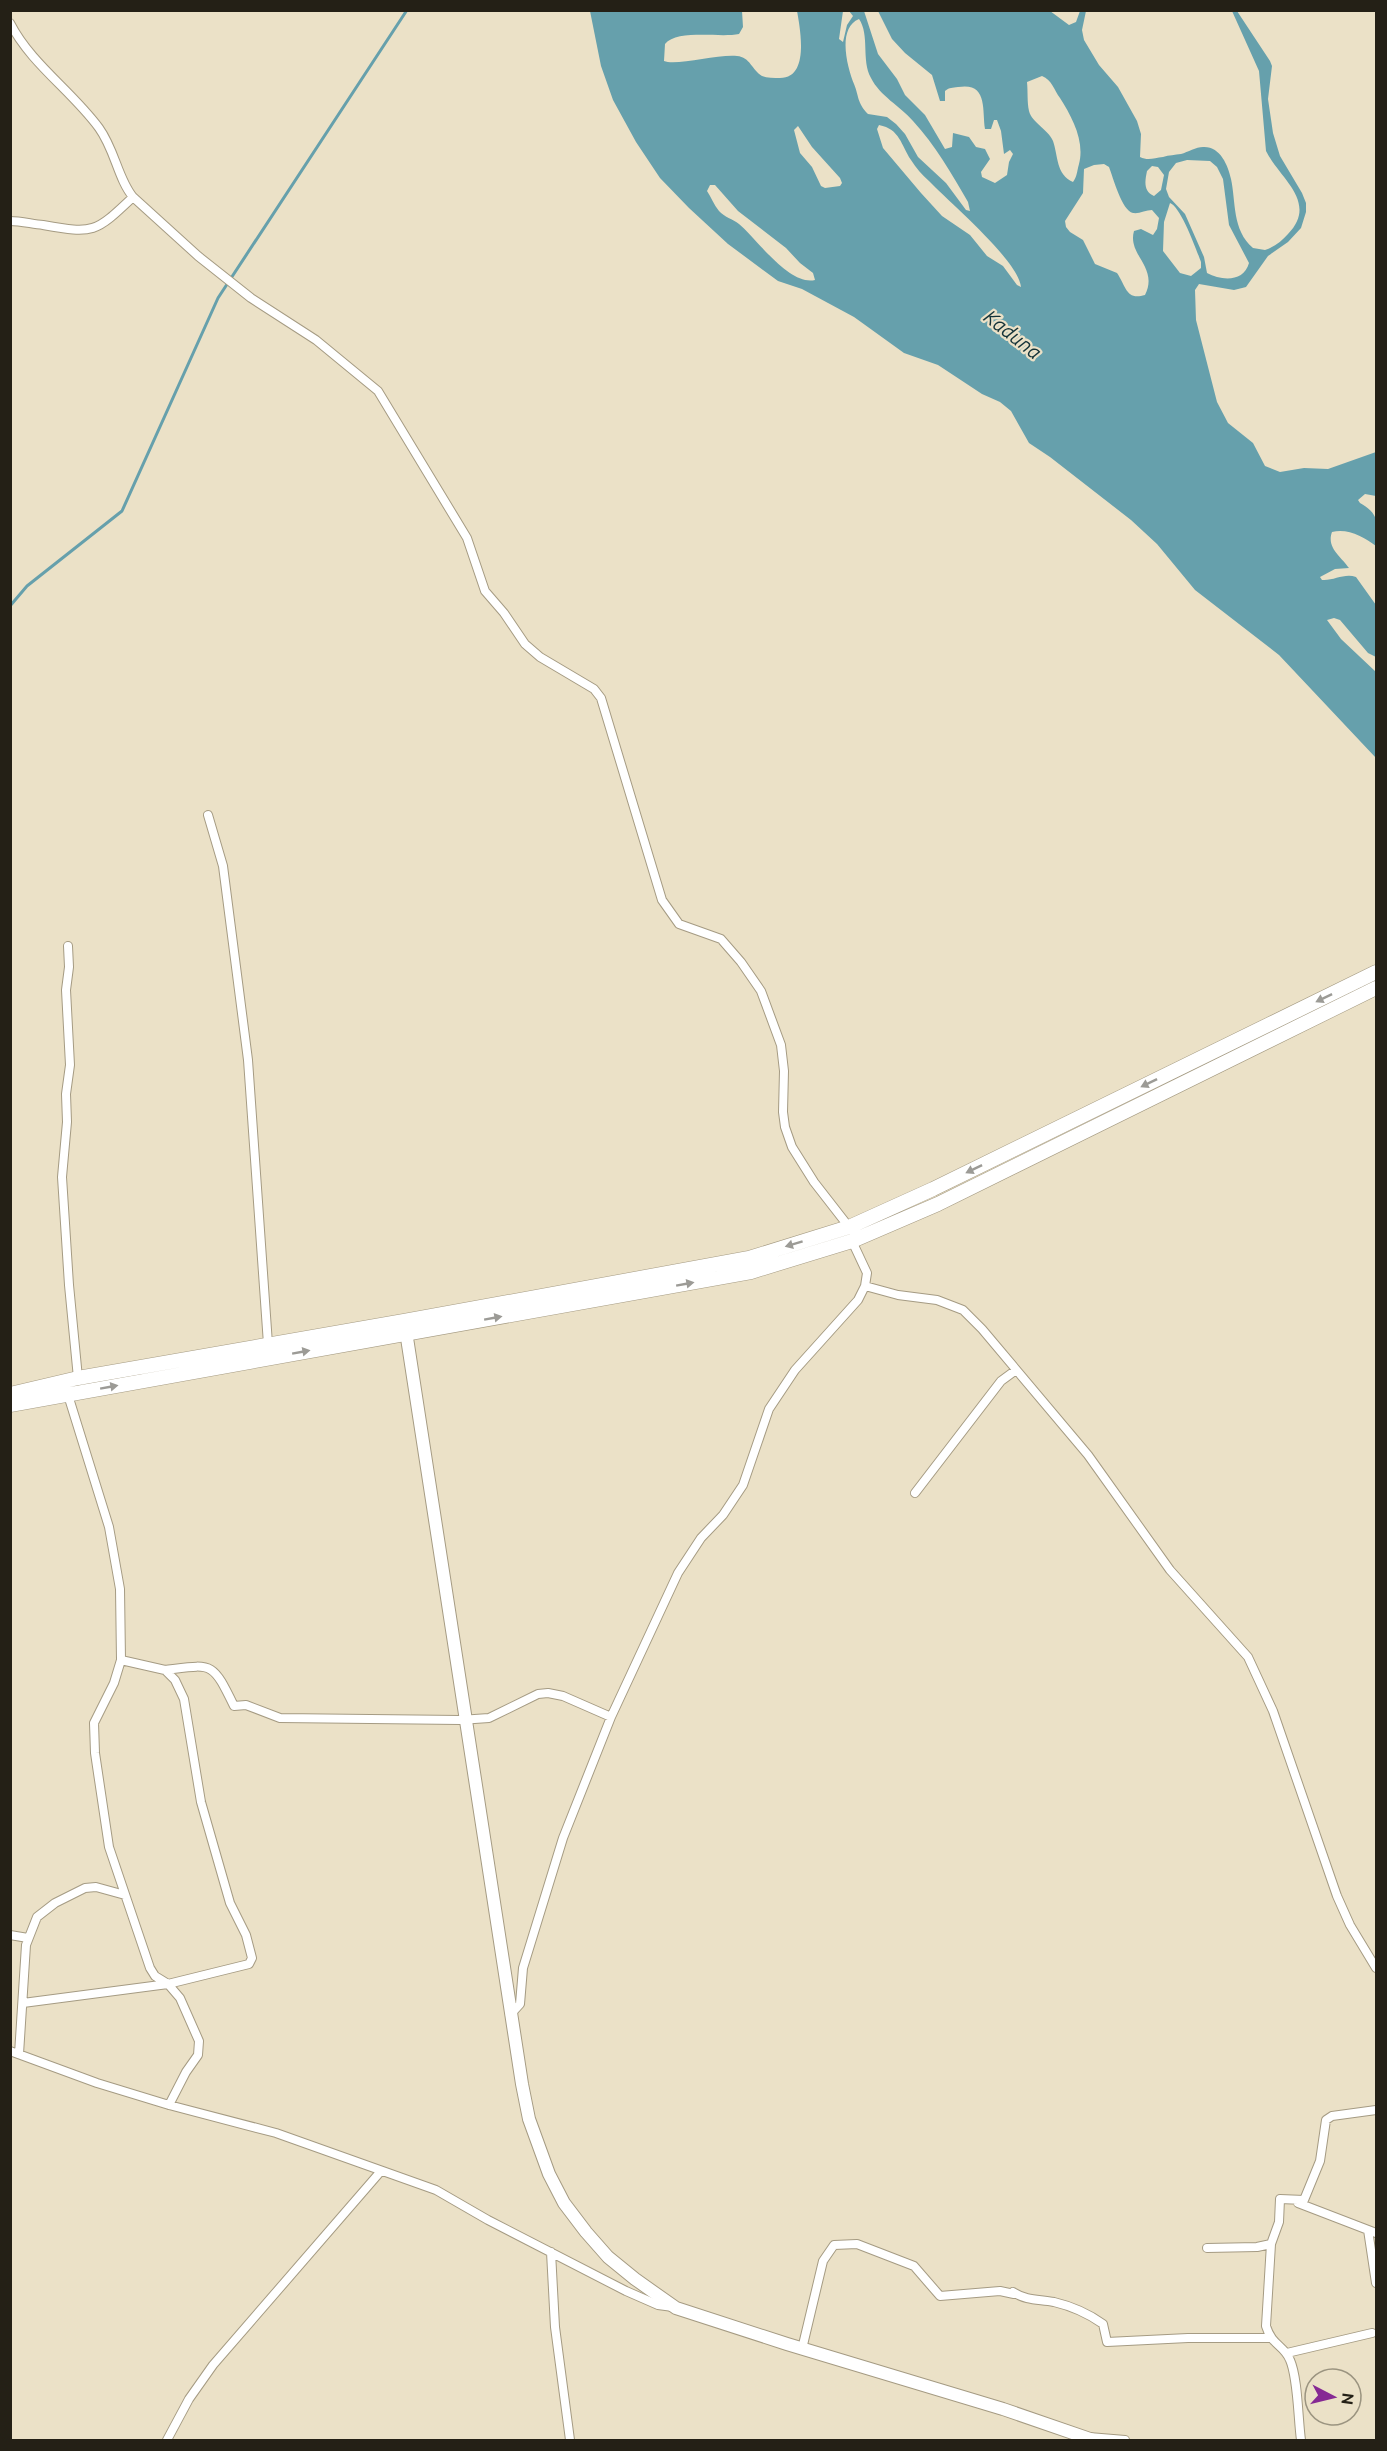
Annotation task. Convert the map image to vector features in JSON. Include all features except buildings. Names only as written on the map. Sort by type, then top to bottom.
[{"type":"main road","points":[[10,1405],[749,1258],[849,1227],[944,1184],[1377,972]]},
{"type":"main road","points":[[10,1394],[78,1378],[268,1344],[405,1327],[751,1272],[852,1241],[938,1204],[1377,988]]},
{"type":"main road","points":[[405,1327],[510,2015],[529,2119],[549,2174],[564,2203],[608,2257],[676,2308],[802,2349],[1004,2409],[1091,2439]]},
{"type":"street","points":[[10,23],[26,49],[99,128],[114,153],[125,188],[133,197],[198,256],[251,298],[316,340],[378,391],[467,538],[485,591],[504,612],[525,644],[540,657],[594,688],[601,698],[662,900],[679,924],[721,939],[741,962],[760,991],[781,1045],[784,1071],[783,1112],[792,1147],[814,1182],[849,1227]]},
{"type":"street","points":[[10,221],[79,231],[92,230],[111,218],[133,197]]},
{"type":"street","points":[[208,815],[223,866],[246,1037],[268,1344]]},
{"type":"street","points":[[68,946],[69,967],[66,990],[69,1065],[66,1094],[67,1131],[62,1177],[78,1378]]},
{"type":"street","points":[[510,2015],[520,2004],[523,1968],[563,1838],[611,1717],[678,1573],[701,1538],[723,1515],[743,1485],[769,1409],[795,1370],[858,1300],[865,1286],[867,1273],[852,1241]]},
{"type":"street","points":[[865,1286],[897,1295],[937,1300],[963,1310],[1088,1455],[1170,1570],[1248,1657],[1274,1711],[1337,1896],[1350,1925],[1377,1968]]},
{"type":"street","points":[[915,1492],[1002,1381],[1016,1370]]},
{"type":"street","points":[[68,1395],[109,1527],[120,1589],[121,1660],[114,1683],[94,1723],[93,1736],[109,1847],[150,1968],[155,1976],[168,1984],[180,1998],[199,2041],[198,2055],[186,2072],[169,2105]]},
{"type":"street","points":[[121,1660],[165,1670],[200,1666],[211,1668],[219,1676],[234,1706],[246,1705],[280,1718],[489,1718],[538,1694],[548,1693],[563,1696],[611,1717]]},
{"type":"street","points":[[23,2003],[168,1984],[249,1964],[252,1953],[230,1903],[201,1802],[184,1699],[175,1680],[165,1670]]},
{"type":"street","points":[[125,1895],[96,1887],[85,1888],[56,1903],[37,1917],[28,1938],[23,2003],[15,2052],[97,2083],[169,2105],[276,2133],[436,2190],[626,2291],[658,2305],[676,2308]]},
{"type":"street","points":[[10,1935],[28,1938]]},
{"type":"street","points":[[1280,2199],[1304,2200],[1320,2161],[1326,2120],[1332,2116],[1377,2110]]},
{"type":"street","points":[[168,2440],[189,2399],[213,2365],[381,2171]]},
{"type":"street","points":[[1280,2199],[1306,2205],[1372,2231],[1377,2283]]},
{"type":"street","points":[[1280,2199],[1279,2222],[1270,2244],[1266,2326],[1270,2338],[1287,2353],[1292,2366],[1300,2440]]},
{"type":"street","points":[[802,2349],[823,2261],[834,2246],[857,2244],[914,2266],[940,2296],[1000,2291],[1013,2293],[1023,2299],[1055,2302],[1092,2316],[1103,2324],[1107,2342],[1188,2338],[1270,2338]]},
{"type":"street","points":[[1207,2248],[1257,2247],[1270,2244]]},
{"type":"street","points":[[551,2252],[555,2327],[570,2440]]},
{"type":"street","points":[[1287,2353],[1372,2333]]},
{"type":"street","points":[[1091,2439],[1125,2440]]},
{"type":"water","name":"Kaduna","points":[[590,11],[742,11],[743,27],[739,34],[689,35],[671,39],[665,44],[664,61],[678,62],[737,56],[748,61],[762,76],[780,78],[789,76],[796,70],[799,61],[801,40],[797,11],[843,11],[839,39],[843,42],[847,25],[853,16],[849,11],[864,11],[878,54],[897,79],[905,95],[925,115],[945,149],[952,147],[953,133],[969,137],[976,147],[985,149],[990,159],[981,172],[982,177],[995,183],[1007,175],[1013,154],[1010,150],[1004,154],[997,120],[994,120],[991,129],[985,129],[982,99],[979,93],[968,87],[951,88],[945,91],[945,101],[940,101],[932,75],[892,39],[878,11],[1050,11],[1069,25],[1076,22],[1080,11],[1086,11],[1082,30],[1084,40],[1099,65],[1118,87],[1137,121],[1141,134],[1140,157],[1146,159],[1181,154],[1200,147],[1219,153],[1230,174],[1241,233],[1253,248],[1265,250],[1288,234],[1296,222],[1299,211],[1298,201],[1294,191],[1266,151],[1259,71],[1232,11],[1237,11],[1272,66],[1268,99],[1273,133],[1280,156],[1302,193],[1306,203],[1306,212],[1301,228],[1288,242],[1268,256],[1246,287],[1234,290],[1199,284],[1195,290],[1196,320],[1217,402],[1228,423],[1253,443],[1265,466],[1280,472],[1304,468],[1328,469],[1376,452],[1376,496],[1365,494],[1358,500],[1375,516],[1376,546],[1350,532],[1332,532],[1333,548],[1349,568],[1335,569],[1320,577],[1322,580],[1356,577],[1376,605],[1376,657],[1368,653],[1340,620],[1334,618],[1327,620],[1341,639],[1376,672],[1376,758],[1279,655],[1195,590],[1157,544],[1131,520],[1029,443],[1011,411],[1000,402],[982,394],[938,365],[904,353],[854,317],[802,289],[778,281],[728,244],[660,178],[636,142],[613,100],[601,66]],"holes":[[[859,19],[864,32],[866,63],[871,78],[885,96],[908,116],[929,140],[962,191],[970,211],[966,210],[946,183],[918,157],[905,134],[896,124],[887,117],[868,114],[862,106],[851,77],[847,58],[848,31]],[[1042,76],[1052,85],[1065,105],[1079,138],[1080,155],[1077,174],[1073,182],[1063,175],[1051,137],[1037,123],[1028,108],[1027,82]],[[879,125],[896,134],[919,171],[996,247],[1017,276],[1021,287],[1003,266],[987,256],[970,235],[942,216],[883,148],[877,129]],[[798,126],[812,147],[840,178],[842,183],[840,186],[825,188],[821,186],[812,167],[800,153],[794,130]],[[1187,160],[1210,161],[1217,167],[1223,179],[1229,225],[1249,263],[1242,274],[1226,278],[1207,273],[1204,257],[1185,214],[1169,197],[1166,189],[1169,172],[1176,163]],[[1104,164],[1109,167],[1115,185],[1129,211],[1135,213],[1152,210],[1159,218],[1153,235],[1141,229],[1134,231],[1135,247],[1148,277],[1145,295],[1130,294],[1117,273],[1095,264],[1083,240],[1066,227],[1065,221],[1083,193],[1084,169]],[[1152,166],[1158,167],[1164,175],[1161,190],[1154,196],[1146,189],[1147,171]],[[710,185],[715,185],[738,211],[786,248],[813,273],[815,280],[805,280],[784,269],[739,224],[721,213],[707,191]],[[1170,203],[1179,212],[1201,262],[1201,268],[1191,276],[1180,273],[1163,251],[1164,222]]]},
{"type":"waterway","points":[[10,606],[27,586],[122,511],[218,298],[407,10]]}]
